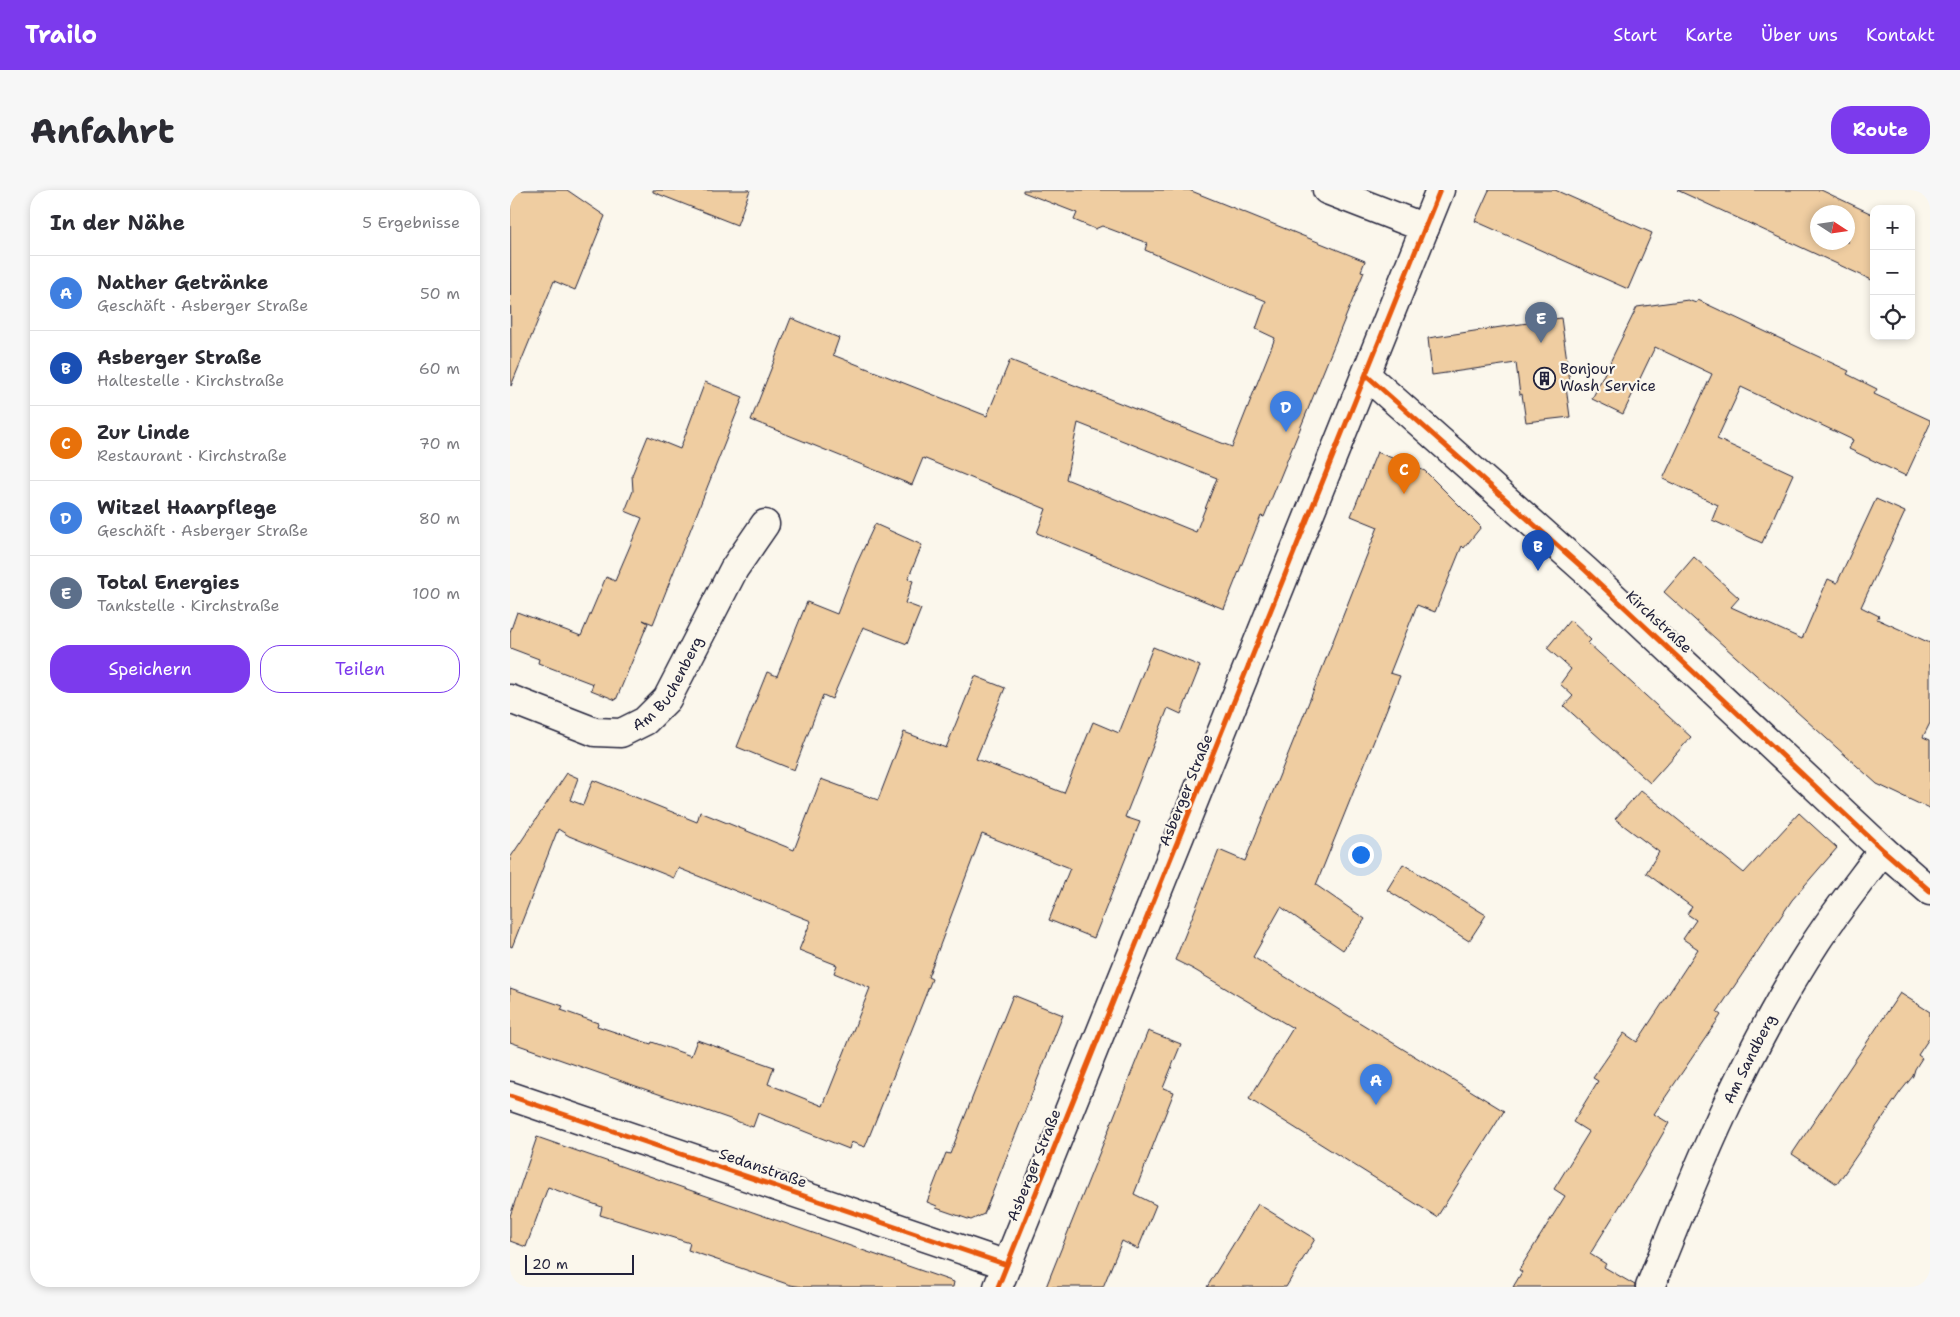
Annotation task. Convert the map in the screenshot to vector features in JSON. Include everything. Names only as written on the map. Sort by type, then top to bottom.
[{"type":"street","points":[[1327,190],[1425,228]]},
{"type":"street","name":"Asberger Straße","points":[[1003,1276],[1440,190]]},
{"type":"street","name":"Kirchstraße","points":[[1366,375],[1585,570],[1883,850],[1930,890]]},
{"type":"street","name":"Am Buchenberg","points":[[510,699],[595,732],[621,733],[645,721],[667,699],[734,569],[765,524]]},
{"type":"street","name":"Am Sandberg","points":[[1650,1287],[1693,1179],[1734,1090],[1780,1002],[1817,941],[1883,850]]},
{"type":"street","name":"Sedanstraße","points":[[510,1096],[1003,1276]]},
{"type":"building","points":[[514,190],[567,190],[605,216],[575,290],[554,281],[511,386],[510,201]]},
{"type":"building","points":[[653,190],[750,190],[737,225],[653,192]]},
{"type":"building","points":[[1023,190],[1189,190],[1365,261],[1361,271],[1364,272],[1264,517],[1261,516],[1224,609],[1037,533],[1046,509],[923,458],[912,485],[751,420],[791,318],[839,338],[833,355],[987,416],[1010,360],[1232,447],[1275,338],[1256,329],[1266,301],[1145,250],[1147,243],[1102,226],[1095,229],[1074,220],[1077,213],[1023,192]],"holes":[[[1078,423],[1217,478],[1196,532],[1066,479]]]},
{"type":"building","points":[[1489,190],[1555,190],[1652,233],[1628,289],[1475,221]]},
{"type":"building","points":[[1677,190],[1821,190],[1853,205],[1810,205],[1810,250],[1855,250],[1855,206],[1870,213],[1870,279]]},
{"type":"building","points":[[1688,300],[1696,303],[1698,300],[1849,371],[1847,374],[1877,389],[1874,394],[1930,420],[1930,424],[1906,476],[1849,449],[1853,440],[1741,387],[1717,439],[1793,474],[1762,543],[1712,520],[1718,505],[1663,479],[1712,374],[1655,347],[1623,414],[1592,399],[1637,307]]},
{"type":"building","points":[[1561,318],[1571,389],[1566,387],[1570,417],[1526,422],[1516,363],[1432,375],[1428,338]]},
{"type":"building","points":[[705,382],[743,397],[653,624],[643,620],[648,623],[616,700],[591,690],[593,684],[538,663],[539,659],[510,648],[510,632],[517,612],[581,636],[606,577],[615,581],[642,518],[625,511],[633,491],[632,475],[648,436],[680,449]]},
{"type":"building","points":[[1377,452],[1425,471],[1481,527],[1464,548],[1462,546],[1435,612],[1417,605],[1390,673],[1400,676],[1316,885],[1365,919],[1343,950],[1281,907],[1253,957],[1504,1111],[1437,1217],[1249,1099],[1293,1028],[1175,960],[1219,850],[1245,861],[1303,717],[1378,527],[1351,516]]},
{"type":"building","points":[[1876,499],[1905,512],[1861,607],[1879,616],[1877,619],[1930,643],[1930,723],[1923,737],[1930,740],[1930,809],[1877,784],[1664,592],[1694,557],[1739,598],[1731,607],[1802,639],[1828,579],[1837,583]]},
{"type":"building","points":[[875,524],[922,545],[908,579],[913,581],[905,603],[921,609],[907,644],[863,627],[832,699],[823,695],[794,770],[737,747],[767,672],[777,676],[807,602],[837,614],[856,565]]},
{"type":"building","points":[[1570,620],[1591,640],[1588,643],[1691,737],[1650,783],[1564,706],[1573,696],[1560,684],[1571,669],[1547,648]]},
{"type":"building","points":[[1153,647],[1200,666],[1181,714],[1168,708],[1125,817],[1140,822],[1094,938],[1049,920],[1070,868],[982,834],[928,977],[932,979],[865,1147],[851,1142],[849,1149],[758,1113],[753,1127],[510,1042],[510,988],[563,1006],[561,1010],[598,1023],[597,1026],[691,1056],[697,1040],[774,1067],[768,1084],[823,1106],[870,988],[834,973],[837,965],[799,950],[811,921],[678,868],[674,878],[569,836],[558,829],[512,947],[510,946],[510,858],[567,773],[578,778],[570,800],[583,805],[593,780],[697,822],[700,812],[794,850],[821,779],[878,800],[904,732],[946,748],[975,676],[1005,688],[976,759],[1064,793],[1093,722],[1119,733]]},
{"type":"building","points":[[1641,790],[1744,873],[1799,813],[1837,848],[1792,900],[1717,1012],[1721,1015],[1654,1114],[1669,1123],[1590,1254],[1606,1264],[1604,1267],[1635,1285],[1635,1287],[1513,1287],[1522,1272],[1519,1270],[1565,1196],[1554,1189],[1589,1132],[1573,1122],[1598,1081],[1593,1078],[1624,1033],[1637,1042],[1698,949],[1683,939],[1696,920],[1687,914],[1692,907],[1646,873],[1659,852],[1615,819]]},
{"type":"building","points":[[1403,864],[1486,915],[1469,941],[1387,890]]},
{"type":"building","points":[[1900,993],[1930,1012],[1930,1037],[1918,1055],[1922,1058],[1913,1076],[1837,1184],[1792,1154]]},
{"type":"building","points":[[1013,995],[1063,1015],[984,1214],[971,1220],[936,1208],[937,1206],[927,1202],[946,1153],[950,1154]]},
{"type":"building","points":[[1148,1031],[1181,1044],[1163,1088],[1174,1092],[1134,1194],[1156,1205],[1138,1249],[1122,1241],[1103,1287],[1046,1287]]},
{"type":"building","points":[[537,1137],[954,1282],[953,1287],[804,1287],[790,1285],[688,1250],[690,1243],[600,1215],[602,1207],[548,1187],[526,1247],[510,1241],[510,1216]]},
{"type":"building","points":[[1258,1204],[1315,1239],[1286,1287],[1207,1287]]},
{"type":"cycle path","points":[[998,1287],[1440,190]]},
{"type":"cycle path","points":[[1366,375],[1585,570],[1883,850],[1930,891]]},
{"type":"cycle path","points":[[510,1096],[1007,1265]]},
{"type":"place","name":"Total Energies","points":[[1541,343]]},
{"type":"place","name":"Bonjour Wash Service","points":[[1544,378]]},
{"type":"place","name":"Witzel Haarpflege","points":[[1286,432]]},
{"type":"place","name":"Zur Linde","points":[[1404,494]]},
{"type":"place","name":"Asberger Straße","points":[[1538,571]]},
{"type":"place","name":"Nather Getränke","points":[[1376,1105]]}]
